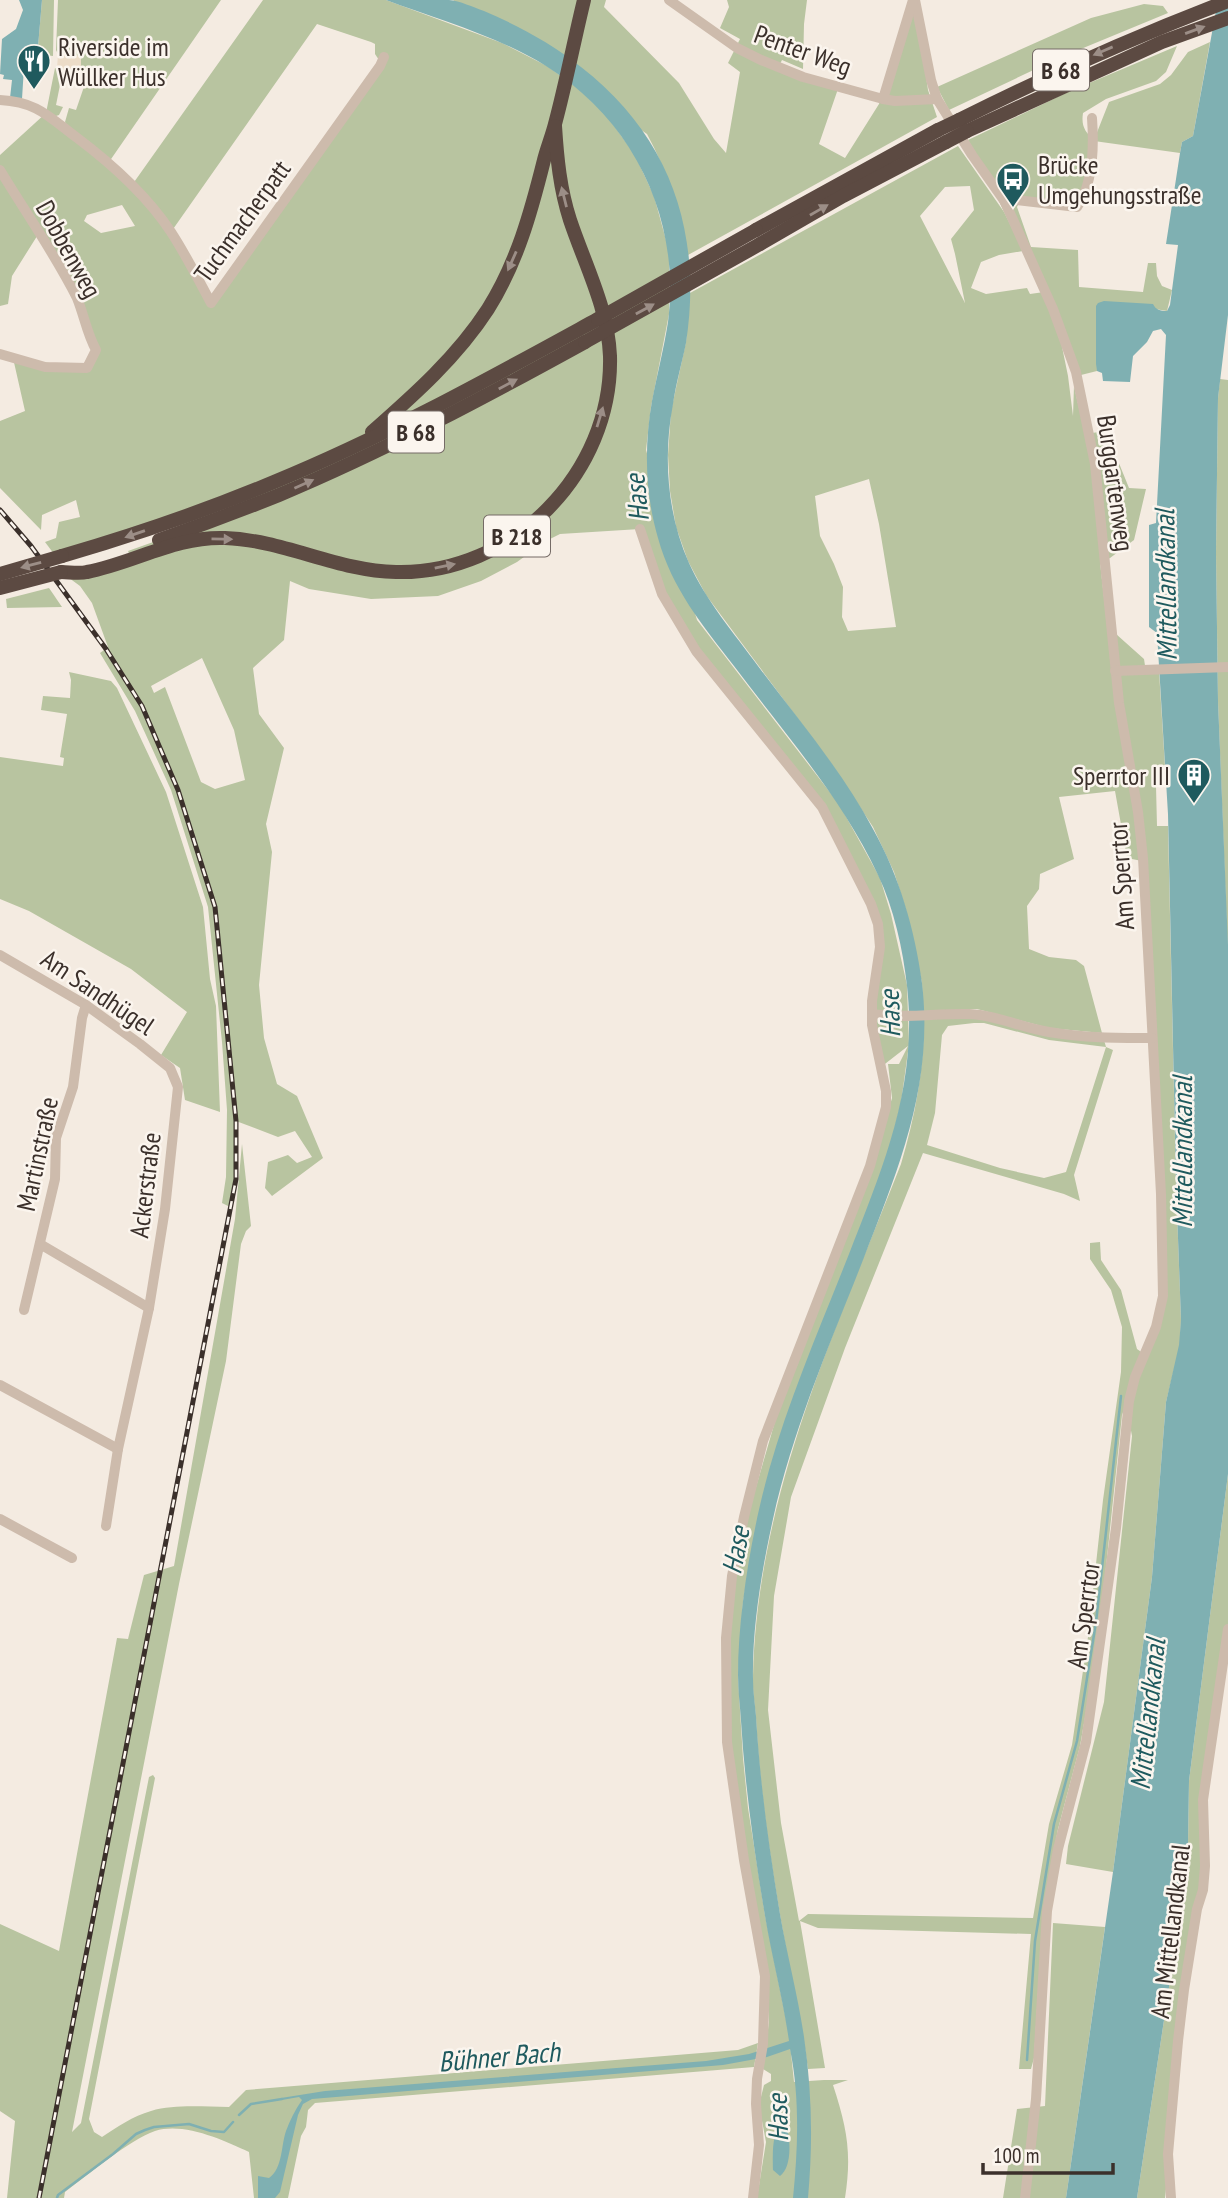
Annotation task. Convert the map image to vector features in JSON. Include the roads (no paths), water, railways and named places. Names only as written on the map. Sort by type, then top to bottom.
[{"type":"highway","name":"B 218","points":[[357,445],[440,370],[488,308],[504,281],[527,225],[555,126],[584,0]]},
{"type":"highway","name":"B 68","points":[[84,569],[288,491],[413,433],[758,237],[843,196],[1061,69],[1228,1]]},
{"type":"highway","name":"B 68","points":[[963,125],[1067,84],[1162,42],[1228,18]]},
{"type":"highway","name":"B 218","points":[[0,588],[186,542],[225,538],[268,544],[354,568],[421,571],[466,561],[490,551],[530,526],[549,509],[582,465],[603,412],[610,357],[604,317],[563,196],[555,126]]},
{"type":"highway","name":"B 68","points":[[0,573],[180,518],[274,482],[357,445],[583,335]]},
{"type":"street","name":"Penter Weg","points":[[669,0],[737,48],[803,77],[895,101],[937,99]]},
{"type":"street","points":[[883,99],[914,0]]},
{"type":"street","name":"Burggartenweg","points":[[914,0],[937,99],[1005,202],[1053,309],[1076,372],[1095,464],[1115,671]]},
{"type":"street","name":"Tuchmacherpatt","points":[[0,100],[27,104],[46,113],[109,162],[171,232],[211,303],[384,57]]},
{"type":"street","points":[[1005,202],[1016,200],[1077,207],[1084,198],[1087,187],[1094,140],[1092,118]]},
{"type":"street","name":"Dobbenweg","points":[[0,170],[78,300],[89,338],[96,350],[87,368],[45,367],[0,354]]},
{"type":"street","points":[[640,529],[662,594],[696,651],[822,807],[871,904],[878,924],[880,947],[872,1014],[886,1091],[886,1107],[870,1166],[763,1441],[732,1576],[726,1638],[727,1742],[744,1860],[765,1976],[756,2104],[760,2146],[753,2198]]},
{"type":"street","points":[[1115,671],[1228,667]]},
{"type":"street","name":"Am Sperrtor","points":[[1025,2198],[1036,2099],[1043,1950],[1051,1885],[1086,1742],[1115,1540],[1129,1401],[1135,1377],[1156,1326],[1163,1296],[1161,1194],[1141,833],[1115,671]]},
{"type":"street","name":"Am Sandhügel","points":[[0,955],[86,1005],[170,1068]]},
{"type":"street","name":"Martinstraße","points":[[24,1310],[55,1179],[57,1138],[73,1087],[86,1005]]},
{"type":"street","points":[[872,1014],[900,1017],[969,1014],[988,1016],[1047,1032],[1101,1038],[1152,1038]]},
{"type":"street","name":"Ackerstraße","points":[[106,1526],[118,1449],[149,1308],[165,1209],[178,1087],[170,1068]]},
{"type":"street","points":[[40,1244],[149,1308]]},
{"type":"street","points":[[0,1385],[118,1449]]},
{"type":"street","points":[[0,1519],[72,1558]]},
{"type":"street","name":"Am Mittellandkanal","points":[[1171,2198],[1168,2154],[1178,2041],[1197,1909],[1203,1891],[1203,1800],[1228,1629]]},
{"type":"water","points":[[19,0],[42,0],[38,47],[29,67],[24,67],[22,99],[10,98],[12,80],[3,79],[4,75],[0,74],[2,39],[16,29],[23,10]]},
{"type":"water","points":[[386,0],[458,2],[484,11],[534,36],[570,58],[612,94],[658,155],[673,189],[684,225],[689,263],[690,302],[686,343],[674,396],[668,444],[669,485],[682,544],[696,577],[712,604],[819,746],[861,808],[891,865],[910,923],[919,963],[924,1020],[923,1056],[910,1125],[889,1192],[813,1387],[791,1452],[769,1538],[754,1639],[753,1689],[765,1815],[780,1914],[802,2022],[809,2077],[811,2157],[808,2198],[793,2198],[797,2123],[790,2049],[767,2057],[723,2065],[312,2099],[303,2104],[298,2115],[280,2192],[275,2198],[258,2198],[258,2176],[269,2178],[274,2174],[286,2131],[302,2100],[299,2097],[281,2098],[325,2091],[706,2061],[749,2054],[789,2041],[750,1819],[738,1675],[743,1599],[757,1519],[777,1442],[886,1156],[903,1091],[908,1057],[909,1022],[903,958],[893,915],[878,875],[830,793],[690,606],[671,574],[658,538],[648,487],[648,435],[668,322],[670,284],[667,246],[658,210],[645,176],[627,144],[604,115],[577,89],[546,66],[489,37]]},
{"type":"water","name":"Mittellandkanal","points":[[1218,0],[1228,0],[1228,315],[1218,398],[1216,553],[1218,701],[1228,945],[1228,1474],[1189,1781],[1188,1845],[1183,1895],[1137,2198],[1066,2198],[1152,1577],[1166,1402],[1179,1345],[1181,1320],[1168,814],[1157,633],[1149,627],[1149,525],[1156,523],[1166,335],[1161,329],[1153,331],[1147,342],[1133,356],[1130,382],[1103,381],[1102,373],[1097,371],[1096,364],[1096,306],[1104,301],[1153,304],[1158,310],[1167,311],[1170,305],[1178,245],[1166,244],[1180,153],[1182,142],[1193,136]]},
{"type":"water","points":[[784,2120],[790,2150],[787,2165],[780,2176],[773,2170],[773,2150],[777,2130]]},
{"type":"waterway","points":[[1027,2060],[1035,1941],[1054,1824],[1077,1741],[1096,1622],[1121,1396]]},
{"type":"waterway","points":[[239,2115],[251,2104],[282,2099]]},
{"type":"waterway","points":[[57,2198],[136,2134],[145,2130],[189,2124],[224,2132],[233,2122]]},
{"type":"railway","points":[[0,510],[31,546],[106,649],[142,706],[178,790],[215,907],[236,1121],[236,1179],[39,2198]]},
{"type":"place","name":"Riverside im Wüllker Hus","points":[[34,91]]},
{"type":"place","name":"Brücke Umgehungsstraße","points":[[1013,209]]},
{"type":"place","name":"Sperrtor III","points":[[1194,805]]},
{"type":"water label","name":"Hase","points":[[636,498]]},
{"type":"water label","name":"Hase","points":[[889,1014]]},
{"type":"water label","name":"Hase","points":[[735,1550]]},
{"type":"water label","name":"Bühner Bach","points":[[499,2056]]},
{"type":"water label","name":"Hase","points":[[777,2118]]}]
